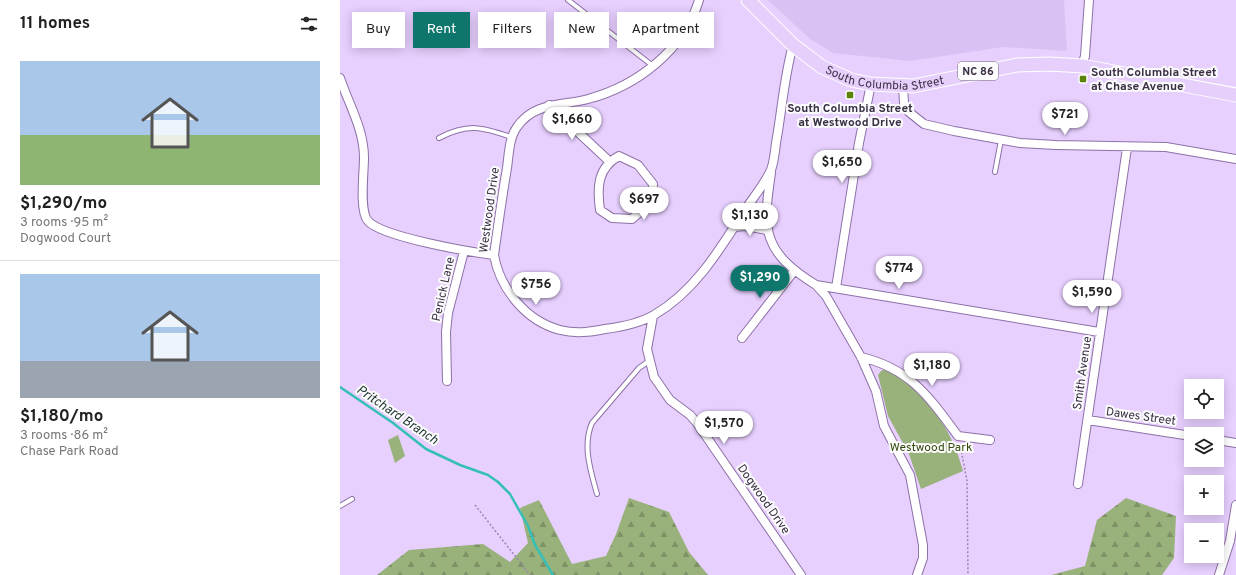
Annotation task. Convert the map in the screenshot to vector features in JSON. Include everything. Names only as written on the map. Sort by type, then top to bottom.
[{"type":"main road","name":"South Columbia Street","points":[[748,0],[793,45],[822,67],[852,80],[871,84],[912,86],[1018,65],[1049,64],[1082,66],[1236,94]]},
{"type":"street","name":"Westwood Drive","points":[[698,0],[686,31],[663,59],[616,89],[583,100],[549,105],[535,110],[524,118],[511,137],[494,255],[497,271],[514,299],[528,312],[545,324],[560,330],[575,333],[599,330],[636,322],[654,316],[695,281],[734,227],[771,169],[787,66],[793,45]]},
{"type":"street","points":[[1082,66],[1085,56],[1089,0]]},
{"type":"street","points":[[340,78],[361,130],[364,157],[364,212],[367,220],[375,227],[433,244],[464,251],[494,255]]},
{"type":"street","points":[[836,288],[859,143],[871,84]]},
{"type":"street","points":[[903,86],[904,103],[910,112],[924,124],[964,134],[1001,140],[1056,145],[1166,148],[1236,159]]},
{"type":"street","points":[[549,105],[609,161]]},
{"type":"street","name":"Smith Avenue","points":[[1078,484],[1127,148]]},
{"type":"street","points":[[619,156],[638,165],[653,184],[652,201],[632,219],[612,218],[600,210],[597,190],[604,169],[609,161],[619,156]]},
{"type":"street","points":[[771,169],[766,204],[767,230],[776,251],[794,271],[816,285],[826,296],[861,357],[876,391],[884,426],[910,475],[923,545],[923,558],[917,575]]},
{"type":"street","points":[[734,227],[745,226],[767,230]]},
{"type":"street","name":"Penick Lane","points":[[447,381],[446,332],[448,313],[464,251]]},
{"type":"street","points":[[742,338],[794,271]]},
{"type":"street","points":[[816,285],[930,306],[1099,332]]},
{"type":"street","name":"Dogwood Drive","points":[[654,316],[647,349],[654,378],[662,391],[697,423],[801,575]]},
{"type":"street","points":[[861,357],[888,365],[905,376],[932,401],[957,435],[961,437],[990,440]]},
{"type":"street","name":"Dawes Street","points":[[1088,420],[1184,435]]},
{"type":"street","points":[[1224,441],[1236,443]]},
{"type":"street","points":[[1218,575],[1230,541],[1236,505]]},
{"type":"lane","points":[[568,0],[653,66]]},
{"type":"lane","points":[[439,138],[464,128],[478,127],[511,137]]},
{"type":"lane","points":[[996,172],[1001,140]]},
{"type":"lane","points":[[597,494],[588,460],[588,431],[592,423],[639,368],[649,361]]},
{"type":"lane","points":[[340,506],[352,499]]},
{"type":"path","points":[[957,435],[963,453],[967,482],[968,575]]},
{"type":"path","points":[[475,504],[530,575]]},
{"type":"shaded area","points":[[768,0],[1064,0],[1067,51],[1003,47],[910,61],[833,53],[810,39]]},
{"type":"green space","name":"Westwood Park","points":[[885,369],[912,385],[935,411],[952,441],[963,471],[921,489],[909,454],[888,416],[878,375]]},
{"type":"green space","points":[[398,435],[405,456],[395,463],[388,440]]},
{"type":"green space","points":[[629,498],[669,512],[689,552],[708,575],[377,575],[409,550],[483,544],[510,562],[528,543],[520,508],[539,500],[572,564],[606,556]]},
{"type":"green space","points":[[1126,498],[1176,516],[1174,558],[1162,575],[1051,575],[1085,566],[1097,520]]},
{"type":"waterway","name":"Pritchard Branch","points":[[340,387],[393,423],[426,449],[460,465],[488,475],[498,482],[510,494],[528,526],[535,545],[553,575]]},
{"type":"place","name":"South Columbia Street at Chase Avenue","points":[[1083,79]]},
{"type":"place","name":"South Columbia Street at Westwood Drive","points":[[850,95]]}]
